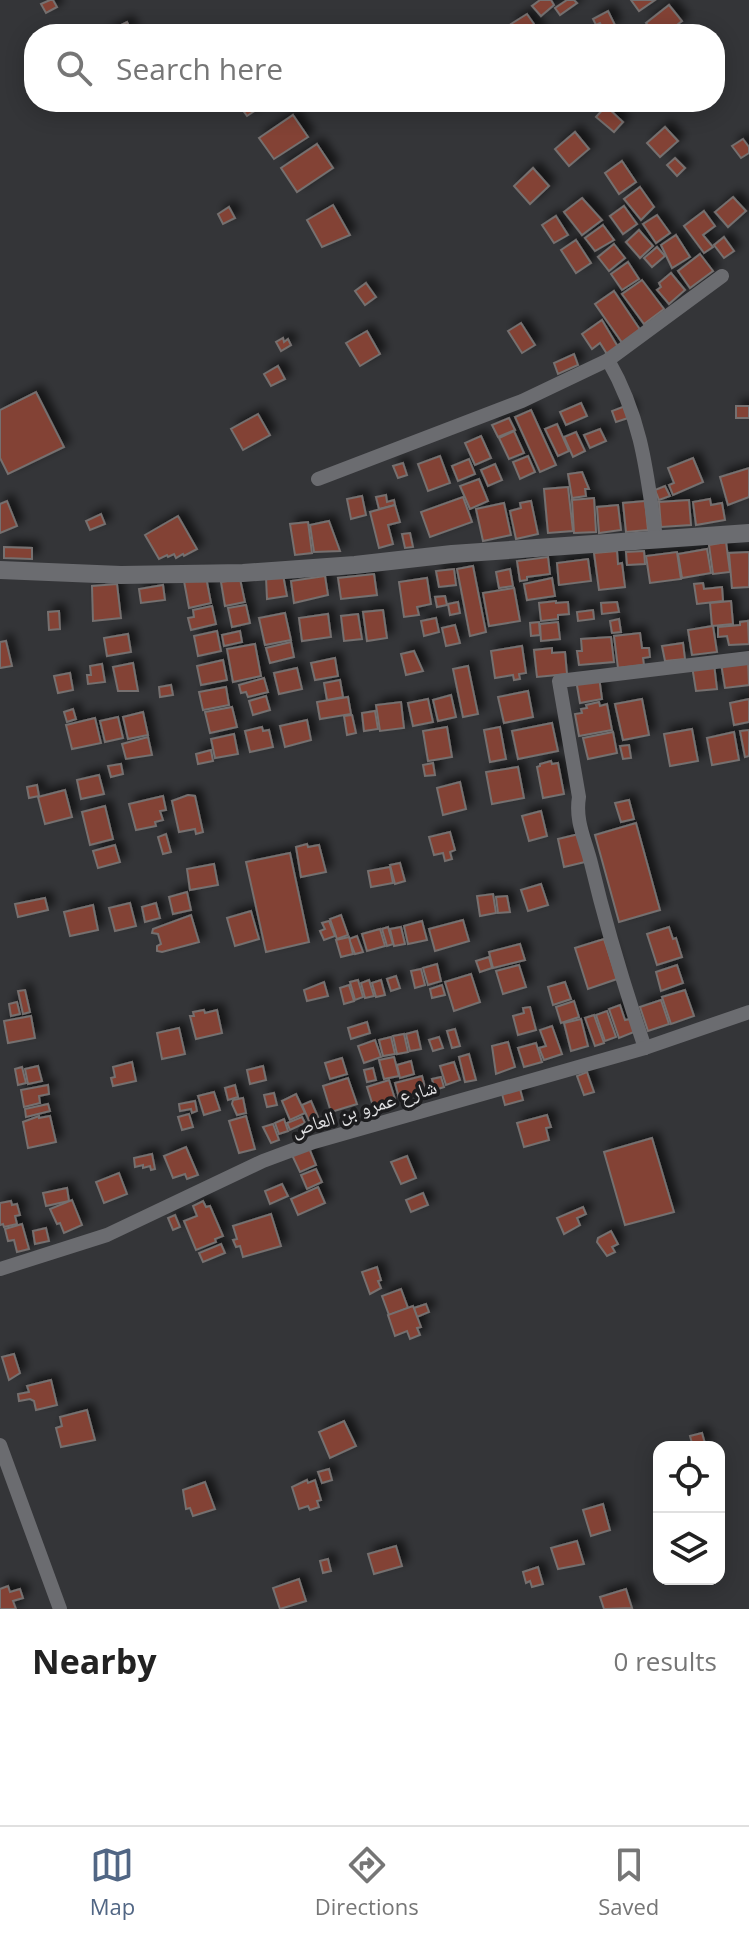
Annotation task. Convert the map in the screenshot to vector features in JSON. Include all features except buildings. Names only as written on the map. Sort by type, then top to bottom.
[{"type":"street","points":[[318,479],[522,401],[608,360],[722,276]]},
{"type":"street","points":[[608,360],[622,384],[639,431],[656,538]]},
{"type":"street","points":[[0,570],[121,575],[243,573],[452,554],[749,533]]},
{"type":"street","points":[[645,1048],[609,941],[585,839],[576,814],[579,797],[559,681],[749,658]]},
{"type":"street","name":"شارع عمرو بن العاص","points":[[0,1269],[107,1235],[263,1161],[314,1142],[645,1048],[749,1012]]},
{"type":"street","points":[[0,1445],[60,1609]]}]
